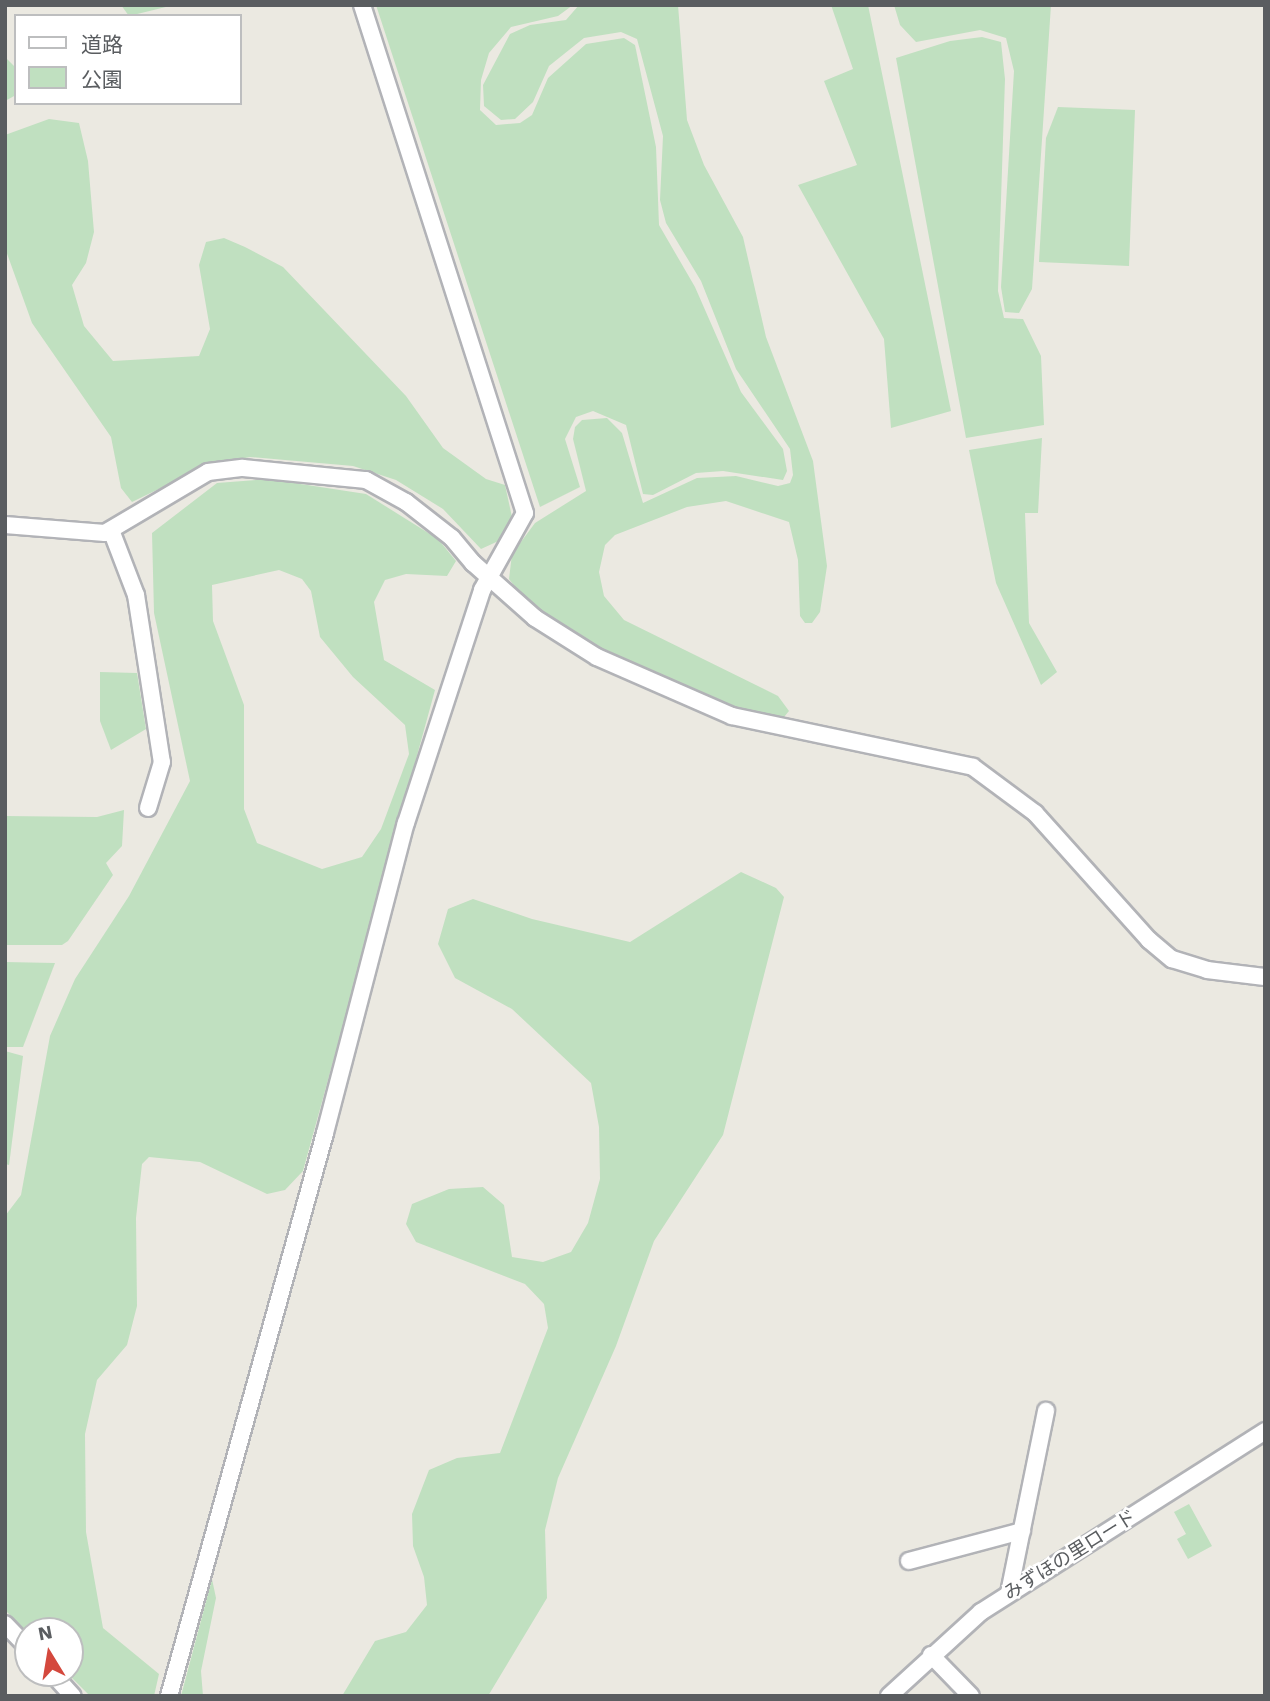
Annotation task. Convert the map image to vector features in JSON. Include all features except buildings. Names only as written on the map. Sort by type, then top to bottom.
[{"type":"street","points":[[169,1696],[325,1133],[406,823],[488,577],[525,513],[362,5]]},
{"type":"street","points":[[5,526],[111,530],[208,472],[243,468],[312,472],[366,480],[406,502],[452,538],[488,577],[559,636],[732,716],[973,768],[1035,813],[1149,940],[1172,958],[1207,970],[1265,977]]},
{"type":"street","points":[[111,530],[136,595],[163,762],[148,808]]},
{"type":"street","points":[[1009,1593],[1046,1411]]},
{"type":"street","name":"みずほの里ロード","points":[[889,1696],[931,1656],[1009,1593],[1265,1431]]},
{"type":"street","points":[[909,1561],[1022,1531]]},
{"type":"street","points":[[931,1656],[971,1696]]},
{"type":"green space","points":[[121,5],[174,5],[137,14],[128,14]]},
{"type":"green space","points":[[376,5],[573,5],[558,16],[511,27],[489,53],[481,80],[480,110],[496,125],[520,123],[532,115],[548,78],[586,44],[624,38],[635,45],[656,147],[659,225],[695,287],[741,392],[783,449],[787,471],[783,480],[723,471],[696,473],[653,495],[643,494],[626,425],[593,411],[576,417],[565,439],[580,487],[540,507]]},
{"type":"green space","points":[[579,5],[678,5],[687,120],[704,165],[743,237],[766,337],[813,461],[827,566],[820,612],[812,623],[805,623],[800,616],[798,560],[789,522],[726,501],[687,507],[615,535],[605,545],[599,572],[604,596],[624,620],[778,696],[789,711],[784,717],[732,711],[625,666],[534,611],[509,579],[512,554],[535,523],[586,491],[573,439],[575,427],[582,420],[607,418],[622,433],[643,503],[697,478],[736,476],[778,486],[790,483],[793,475],[790,449],[736,369],[701,281],[666,223],[660,200],[663,136],[637,39],[621,32],[584,38],[549,66],[533,102],[515,119],[501,120],[484,106],[483,85],[510,34],[530,25],[566,20]]},
{"type":"green space","points":[[831,5],[868,5],[951,411],[891,428],[884,339],[798,185],[857,165],[824,81],[853,69]]},
{"type":"green space","points":[[894,5],[1051,5],[1032,289],[1019,313],[1005,312],[1001,287],[1014,71],[1006,38],[980,30],[916,42],[900,25]]},
{"type":"green space","points":[[982,37],[1001,42],[1005,79],[998,291],[1004,318],[1023,319],[1041,356],[1044,425],[966,438],[896,58],[950,41]]},
{"type":"green space","points":[[5,57],[14,66],[14,96],[5,101]]},
{"type":"green space","points":[[1058,107],[1135,110],[1129,266],[1039,262],[1046,138]]},
{"type":"green space","points":[[49,119],[79,123],[88,161],[94,232],[86,263],[72,285],[84,326],[113,361],[199,356],[210,329],[199,265],[206,242],[224,238],[245,247],[283,267],[406,396],[443,448],[486,479],[505,485],[512,517],[505,538],[481,549],[443,509],[396,480],[353,466],[250,457],[206,466],[132,502],[121,488],[111,437],[32,323],[5,248],[5,135]]},
{"type":"green space","points":[[1042,438],[1038,513],[1025,513],[1029,623],[1057,672],[1041,685],[996,583],[969,450]]},
{"type":"green space","points":[[268,479],[366,494],[438,539],[456,561],[447,576],[406,574],[385,580],[374,602],[384,660],[435,690],[303,1171],[285,1190],[267,1194],[200,1162],[149,1157],[142,1164],[136,1218],[137,1306],[127,1345],[97,1380],[85,1434],[86,1532],[103,1628],[159,1674],[154,1696],[90,1696],[81,1687],[84,1687],[84,1617],[14,1619],[5,1610],[5,1216],[21,1195],[50,1036],[75,979],[129,896],[190,781],[154,613],[152,533],[217,483]],"holes":[[[279,570],[302,579],[311,591],[320,637],[353,677],[405,725],[409,754],[381,829],[362,857],[322,869],[257,843],[244,809],[244,705],[213,621],[212,585]]]},
{"type":"green space","points":[[100,672],[137,673],[146,729],[111,750],[100,721]]},
{"type":"green space","points":[[124,810],[122,846],[106,863],[113,875],[68,941],[62,945],[5,945],[5,816],[97,817]]},
{"type":"green space","points":[[741,872],[776,888],[784,897],[723,1135],[654,1241],[616,1346],[558,1478],[545,1530],[547,1598],[488,1696],[342,1696],[375,1641],[406,1632],[427,1605],[424,1577],[413,1546],[412,1514],[429,1470],[457,1458],[500,1453],[548,1328],[544,1304],[525,1284],[416,1242],[406,1224],[412,1204],[449,1189],[483,1187],[504,1205],[512,1257],[543,1262],[571,1252],[588,1223],[600,1179],[599,1127],[591,1083],[512,1009],[455,978],[438,944],[448,909],[473,899],[532,919],[630,942]]},
{"type":"green space","points":[[5,962],[55,963],[23,1047],[5,1047]]},
{"type":"green space","points":[[5,1051],[23,1056],[9,1165],[5,1164]]},
{"type":"green space","points":[[1189,1504],[1212,1546],[1188,1559],[1177,1539],[1186,1534],[1174,1512]]},
{"type":"green space","points":[[212,1579],[216,1598],[201,1671],[203,1696],[181,1696]]}]
